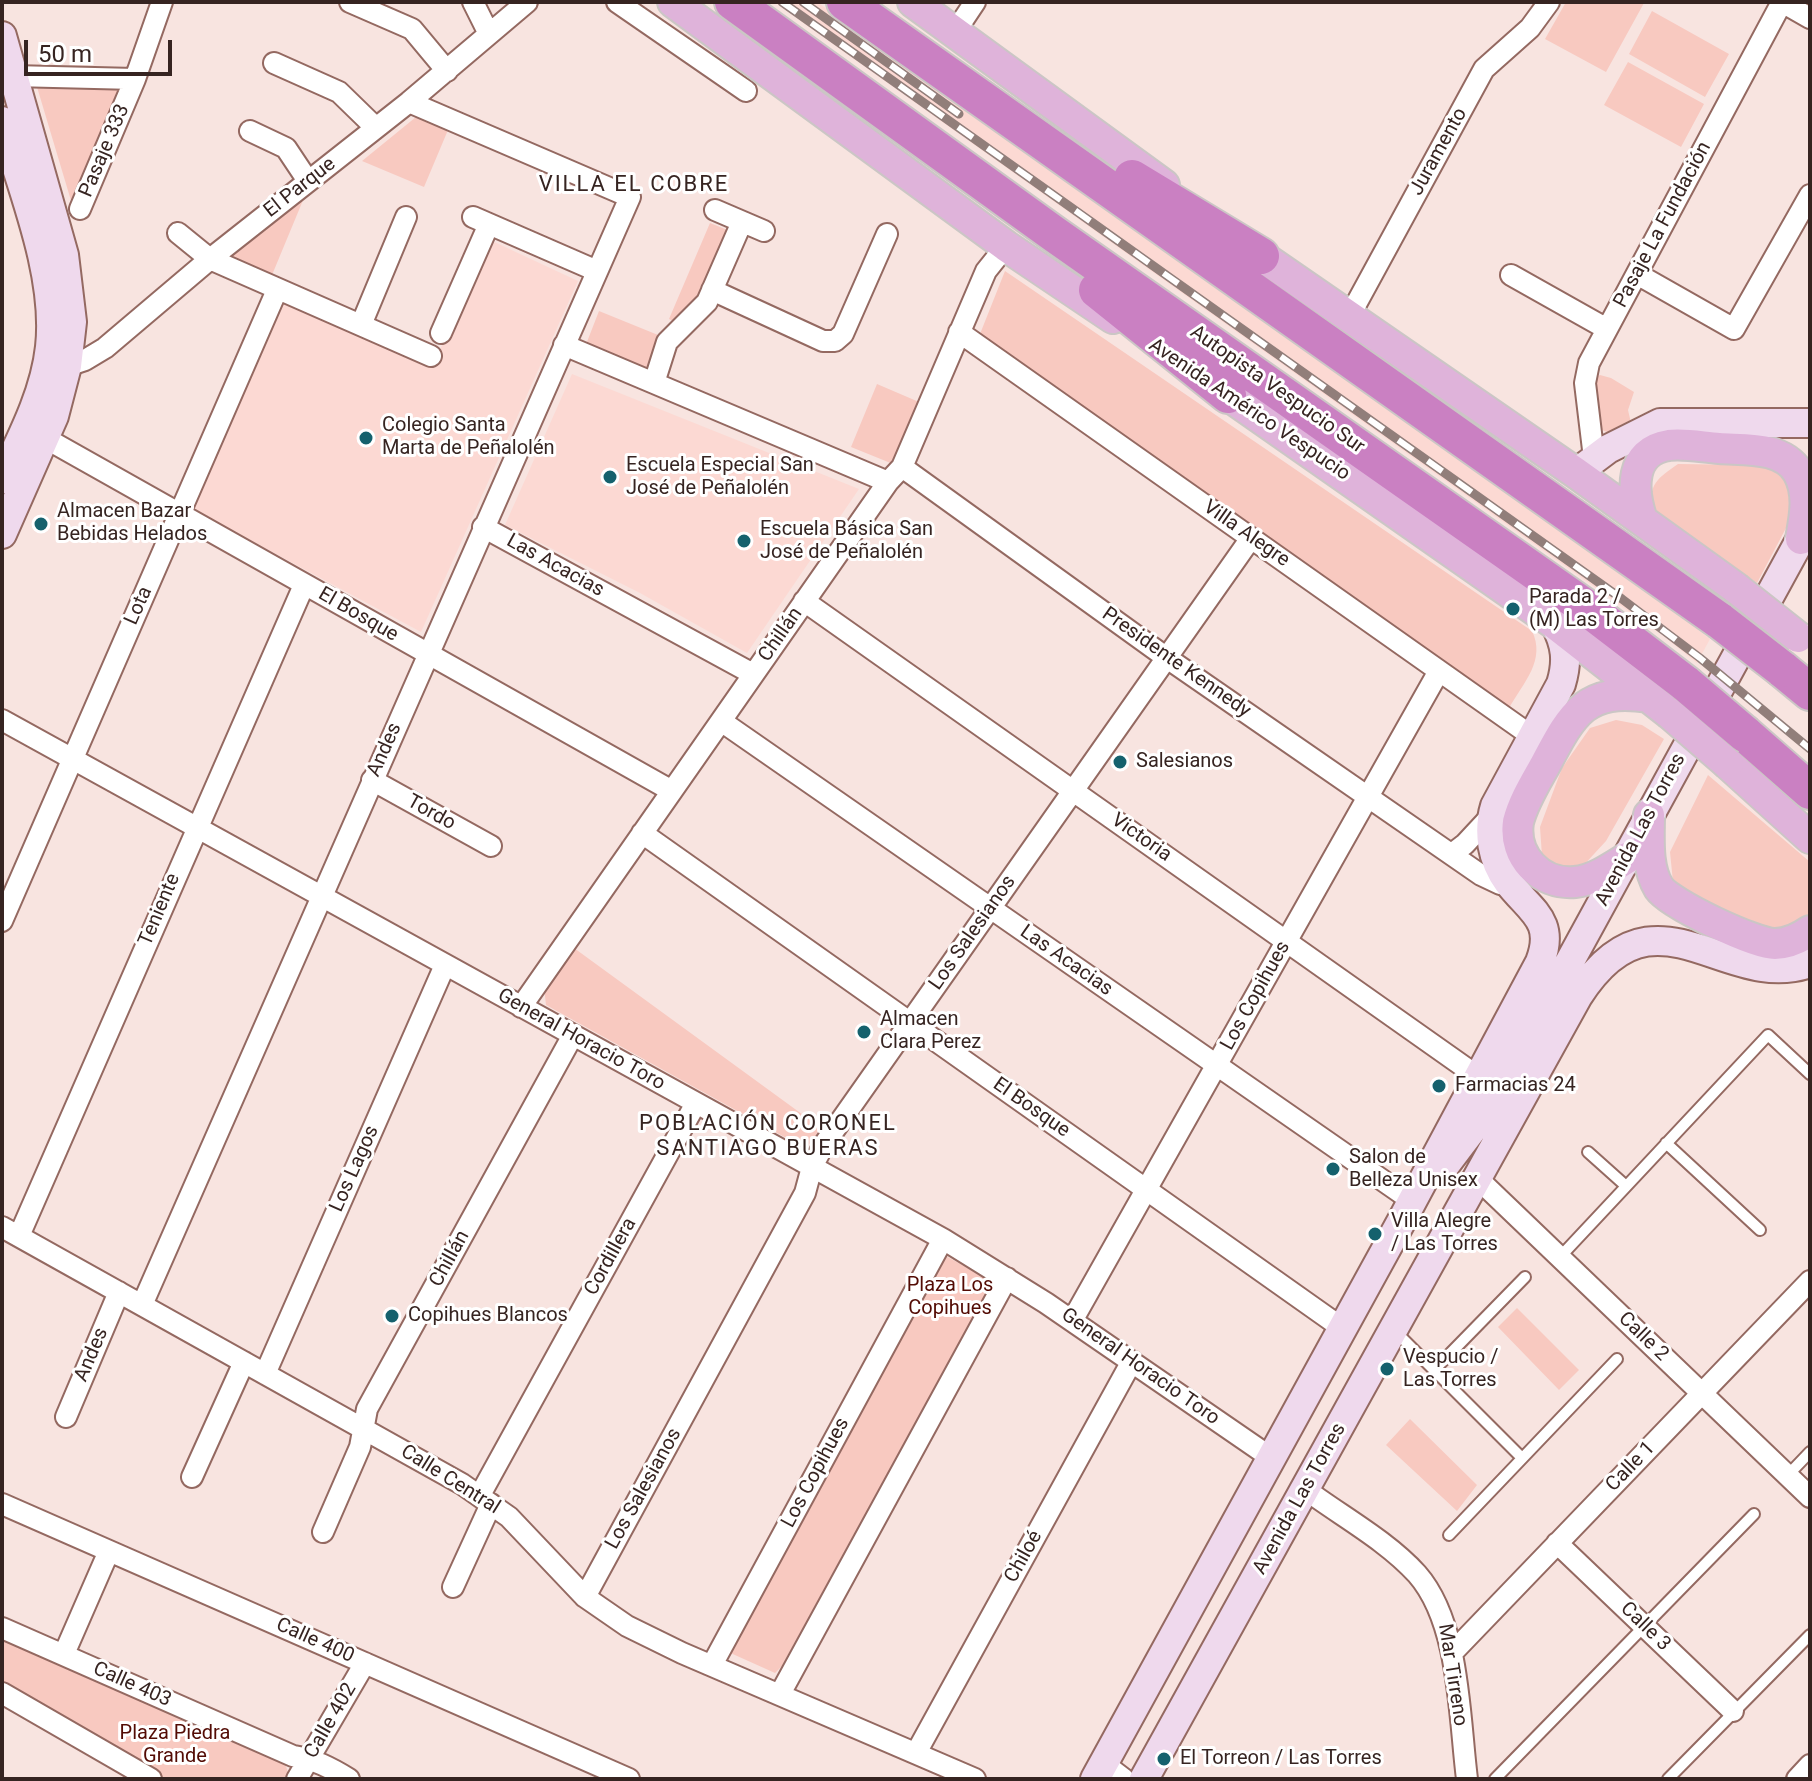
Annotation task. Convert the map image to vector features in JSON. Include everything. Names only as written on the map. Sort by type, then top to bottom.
[{"type":"highway","name":"Autopista Vespucio Sur","points":[[733,2],[1576,600],[1668,698],[1737,749],[1810,791]]},
{"type":"highway","points":[[845,2],[1720,621],[1810,692]]},
{"type":"highway","points":[[880,28],[1261,256]]},
{"type":"highway","points":[[884,112],[1228,395]]},
{"type":"main road","name":"Avenida Américo Vespucio","points":[[673,2],[1006,246],[1228,395],[1555,624],[1668,698]]},
{"type":"main road","points":[[913,2],[1349,317],[1585,466],[1642,520],[1804,642]]},
{"type":"main road","points":[[1642,520],[1635,499],[1635,477],[1644,461],[1657,450],[1681,445],[1766,452],[1790,463],[1803,483],[1806,506],[1802,540]]},
{"type":"main road","points":[[1627,858],[1604,872],[1582,880],[1551,879],[1540,874],[1526,858],[1518,839],[1518,822],[1562,732],[1579,710],[1601,697],[1620,694],[1668,698]]},
{"type":"main road","points":[[1737,749],[1810,838]]},
{"type":"main road","points":[[1649,815],[1652,870],[1659,888],[1670,899],[1766,943],[1796,940],[1810,931]]},
{"type":"street","name":"Pasaje 333","points":[[80,209],[135,79],[162,2]]},
{"type":"street","points":[[350,2],[412,29],[447,71]]},
{"type":"street","points":[[473,2],[489,34]]},
{"type":"street","name":"El Parque","points":[[67,366],[105,348],[210,259],[447,71],[527,2]]},
{"type":"street","points":[[617,2],[746,91]]},
{"type":"street","points":[[955,32],[975,2]]},
{"type":"street","name":"Juramento","points":[[1349,317],[1484,69],[1530,28],[1549,2]]},
{"type":"street","points":[[1782,2],[1810,18]]},
{"type":"street","name":"Pasaje La Fundación","points":[[1585,466],[1586,373],[1782,2]]},
{"type":"street","points":[[2,36],[66,265],[72,322],[67,366],[54,416],[45,438],[9,482]]},
{"type":"street","points":[[274,63],[339,92],[376,128]]},
{"type":"street","points":[[13,76],[135,79]]},
{"type":"street","name":"Andes","points":[[142,1305],[630,197],[409,102]]},
{"type":"street","points":[[2,121],[44,264],[52,323],[44,379],[9,482],[2,534]]},
{"type":"street","points":[[250,131],[286,148],[308,181]]},
{"type":"street","points":[[1637,274],[1734,329],[1810,195]]},
{"type":"street","points":[[715,210],[764,231]]},
{"type":"street","points":[[361,325],[406,217]]},
{"type":"street","points":[[441,333],[481,221],[597,271]]},
{"type":"street","points":[[654,383],[667,342],[707,302],[742,222]]},
{"type":"street","points":[[178,233],[210,259],[431,356]]},
{"type":"street","points":[[712,290],[823,341],[835,341],[843,334],[887,234]]},
{"type":"street","name":"Chillán","points":[[521,1007],[895,474],[986,271],[1006,246]]},
{"type":"street","points":[[1511,275],[1607,329]]},
{"type":"street","name":"Lota","points":[[2,921],[277,290]]},
{"type":"street","name":"Villa Alegre","points":[[959,332],[1533,737]]},
{"type":"street","name":"Presidente Kennedy","points":[[564,345],[654,383],[895,474],[1487,879],[1510,885]]},
{"type":"street","points":[[1585,466],[1640,431],[1667,422],[1810,423]]},
{"type":"street","name":"El Bosque","points":[[45,438],[672,791]]},
{"type":"street","name":"Las Acacias","points":[[483,527],[753,674]]},
{"type":"street","name":"Los Salesianos","points":[[585,1597],[805,1193],[812,1167],[823,1146],[1251,538]]},
{"type":"street","name":"Avenida Las Torres","points":[[1406,1211],[1493,1102],[1802,540]]},
{"type":"street","name":"Teniente","points":[[10,1232],[304,585]]},
{"type":"street","name":"Victoria","points":[[804,601],[1477,1076]]},
{"type":"street","points":[[1452,854],[1492,815],[1564,673],[1566,648],[1555,624]]},
{"type":"street","name":"Los Copihues","points":[[1072,1321],[1439,671]]},
{"type":"street","name":"General Horacio Toro","points":[[2,720],[943,1239],[1132,1361],[1266,1463]]},
{"type":"street","name":"Las Acacias","points":[[721,721],[1216,1066],[1406,1211]]},
{"type":"street","name":"Tordo","points":[[372,780],[491,846]]},
{"type":"street","name":"Avenida Las Torres","points":[[1107,1774],[1266,1463],[1406,1211],[1544,952],[1544,930],[1538,915],[1502,873],[1493,849],[1492,815]]},
{"type":"street","name":"El Bosque","points":[[642,833],[1342,1328]]},
{"type":"street","name":"Avenida Las Torres","points":[[1144,1779],[1476,1177],[1592,975],[1612,958],[1636,945],[1662,940],[1691,944],[1763,969],[1788,969],[1810,963]]},
{"type":"street","name":"Los Lagos","points":[[265,1374],[445,965]]},
{"type":"street","name":"Chillán","points":[[323,1532],[360,1447],[367,1409],[573,1035]]},
{"type":"street","name":"Avenida Las Torres","points":[[1454,1218],[1493,1102]]},
{"type":"street","name":"Cordillera","points":[[453,1587],[485,1499],[696,1103]]},
{"type":"street","name":"Calle 2","points":[[1476,1177],[1810,1497]]},
{"type":"street","name":"Calle Central","points":[[10,1232],[485,1499],[522,1530],[585,1597],[627,1626],[975,1779]]},
{"type":"street","name":"Los Copihues","points":[[712,1665],[943,1239]]},
{"type":"street","points":[[780,1694],[1007,1278]]},
{"type":"street","name":"Calle 1","points":[[1452,1653],[1810,1281]]},
{"type":"street","name":"Andes","points":[[66,1417],[119,1292]]},
{"type":"street","name":"Chiloé","points":[[916,1753],[1132,1361]]},
{"type":"street","points":[[192,1477],[244,1362]]},
{"type":"street","points":[[1266,1463],[1293,1461],[1300,1466],[1305,1488]]},
{"type":"street","name":"Mar Tirreno","points":[[1305,1488],[1397,1556],[1418,1576],[1443,1617],[1452,1653],[1467,1779]]},
{"type":"street","name":"Calle 400","points":[[2,1504],[365,1663],[607,1775],[629,1779]]},
{"type":"street","name":"Calle 3","points":[[1557,1543],[1733,1711]]},
{"type":"street","points":[[64,1654],[109,1551]]},
{"type":"street","name":"Calle 403","points":[[2,1628],[349,1779]]},
{"type":"street","name":"Calle 402","points":[[297,1779],[365,1663]]},
{"type":"street","points":[[2,1693],[151,1779]]},
{"type":"lane","points":[[1560,1257],[1768,1035],[1810,1074]]},
{"type":"lane","points":[[1666,1143],[1760,1230]]},
{"type":"lane","points":[[1588,1152],[1626,1186]]},
{"type":"lane","points":[[1434,1370],[1525,1277]]},
{"type":"lane","points":[[1393,1330],[1522,1458]]},
{"type":"lane","points":[[1449,1535],[1617,1359]]},
{"type":"lane","points":[[1788,1475],[1810,1452]]},
{"type":"lane","points":[[1495,1779],[1754,1514]]},
{"type":"lane","points":[[1668,1779],[1810,1635]]},
{"type":"shaded area","points":[[774,2],[817,2],[1662,602],[1710,639],[1697,663],[1662,635]]},
{"type":"shaded area","name":"Colegio Santa Marta de Peñalolén","points":[[490,240],[578,281],[421,632],[194,510],[283,296],[433,365]]},
{"type":"shaded area","points":[[572,374],[859,489],[747,653],[640,593],[505,525]]},
{"type":"green space","points":[[1566,2],[1644,3],[1606,72],[1545,39]]},
{"type":"green space","points":[[1652,11],[1729,54],[1705,97],[1629,54]]},
{"type":"green space","points":[[1628,62],[1704,104],[1681,147],[1604,105]]},
{"type":"green space","points":[[122,84],[72,204],[37,87]]},
{"type":"green space","points":[[416,117],[448,130],[424,187],[362,161]]},
{"type":"green space","points":[[306,193],[272,275],[225,256]]},
{"type":"green space","points":[[710,223],[730,231],[702,298],[677,323],[669,319]]},
{"type":"green space","points":[[1005,271],[1532,631],[1536,642],[1535,661],[1509,708],[980,334]]},
{"type":"green space","points":[[599,311],[663,337],[649,374],[585,347]]},
{"type":"green space","points":[[1600,375],[1634,392],[1628,410],[1631,423],[1611,433],[1596,424],[1594,378]]},
{"type":"green space","points":[[877,384],[919,402],[893,464],[851,447]]},
{"type":"green space","points":[[1678,464],[1751,465],[1772,469],[1791,486],[1795,511],[1757,583],[1652,510],[1656,482]]},
{"type":"green space","points":[[1616,720],[1642,725],[1664,739],[1606,841],[1582,867],[1562,870],[1542,856],[1540,827],[1562,768],[1590,728]]},
{"type":"green space","points":[[1708,775],[1810,862],[1810,918],[1796,928],[1778,931],[1740,922],[1673,882],[1670,852]]},
{"type":"green space","points":[[574,948],[821,1128],[806,1149],[546,1005],[544,987]]},
{"type":"green space","name":"Plaza Los Copihues","points":[[940,1253],[985,1277],[988,1290],[782,1666],[775,1673],[726,1651]]},
{"type":"green space","points":[[1517,1308],[1579,1370],[1559,1390],[1498,1327]]},
{"type":"green space","points":[[1410,1419],[1477,1485],[1457,1511],[1386,1445]]},
{"type":"green space","name":"Plaza Piedra Grande","points":[[2,1634],[283,1758],[288,1772],[284,1779],[166,1779],[2,1682]]},
{"type":"railway","points":[[782,2],[1622,599],[1700,658],[1810,749]]},
{"type":"railway","points":[[803,2],[959,114]]},
{"type":"place","name":"Colegio Santa Marta de Peñalolén","points":[[366,438]]},
{"type":"place","name":"Escuela Especial San José de Peñalolén","points":[[610,477]]},
{"type":"place","name":"Almacen Bazar Bebidas Helados","points":[[41,524]]},
{"type":"place","name":"Escuela Básica San José de Peñalolén","points":[[744,541]]},
{"type":"place","name":"Parada 2 / (M) Las Torres","points":[[1513,609]]},
{"type":"place","name":"Salesianos","points":[[1120,762]]},
{"type":"place","name":"Almacen Clara Perez","points":[[864,1032]]},
{"type":"place","name":"Farmacias 24","points":[[1439,1086]]},
{"type":"place","name":"Salon de Belleza Unisex","points":[[1333,1169]]},
{"type":"place","name":"Villa Alegre / Las Torres","points":[[1375,1234]]},
{"type":"place","name":"Copihues Blancos","points":[[392,1316]]},
{"type":"place","name":"Vespucio / Las Torres","points":[[1387,1369]]},
{"type":"place","name":"El Torreon / Las Torres","points":[[1164,1759]]},
{"type":"district","name":"VILLA EL COBRE","points":[[634,185]]},
{"type":"district","name":"POBLACIÓN CORONEL SANTIAGO BUERAS","points":[[768,1136]]}]
